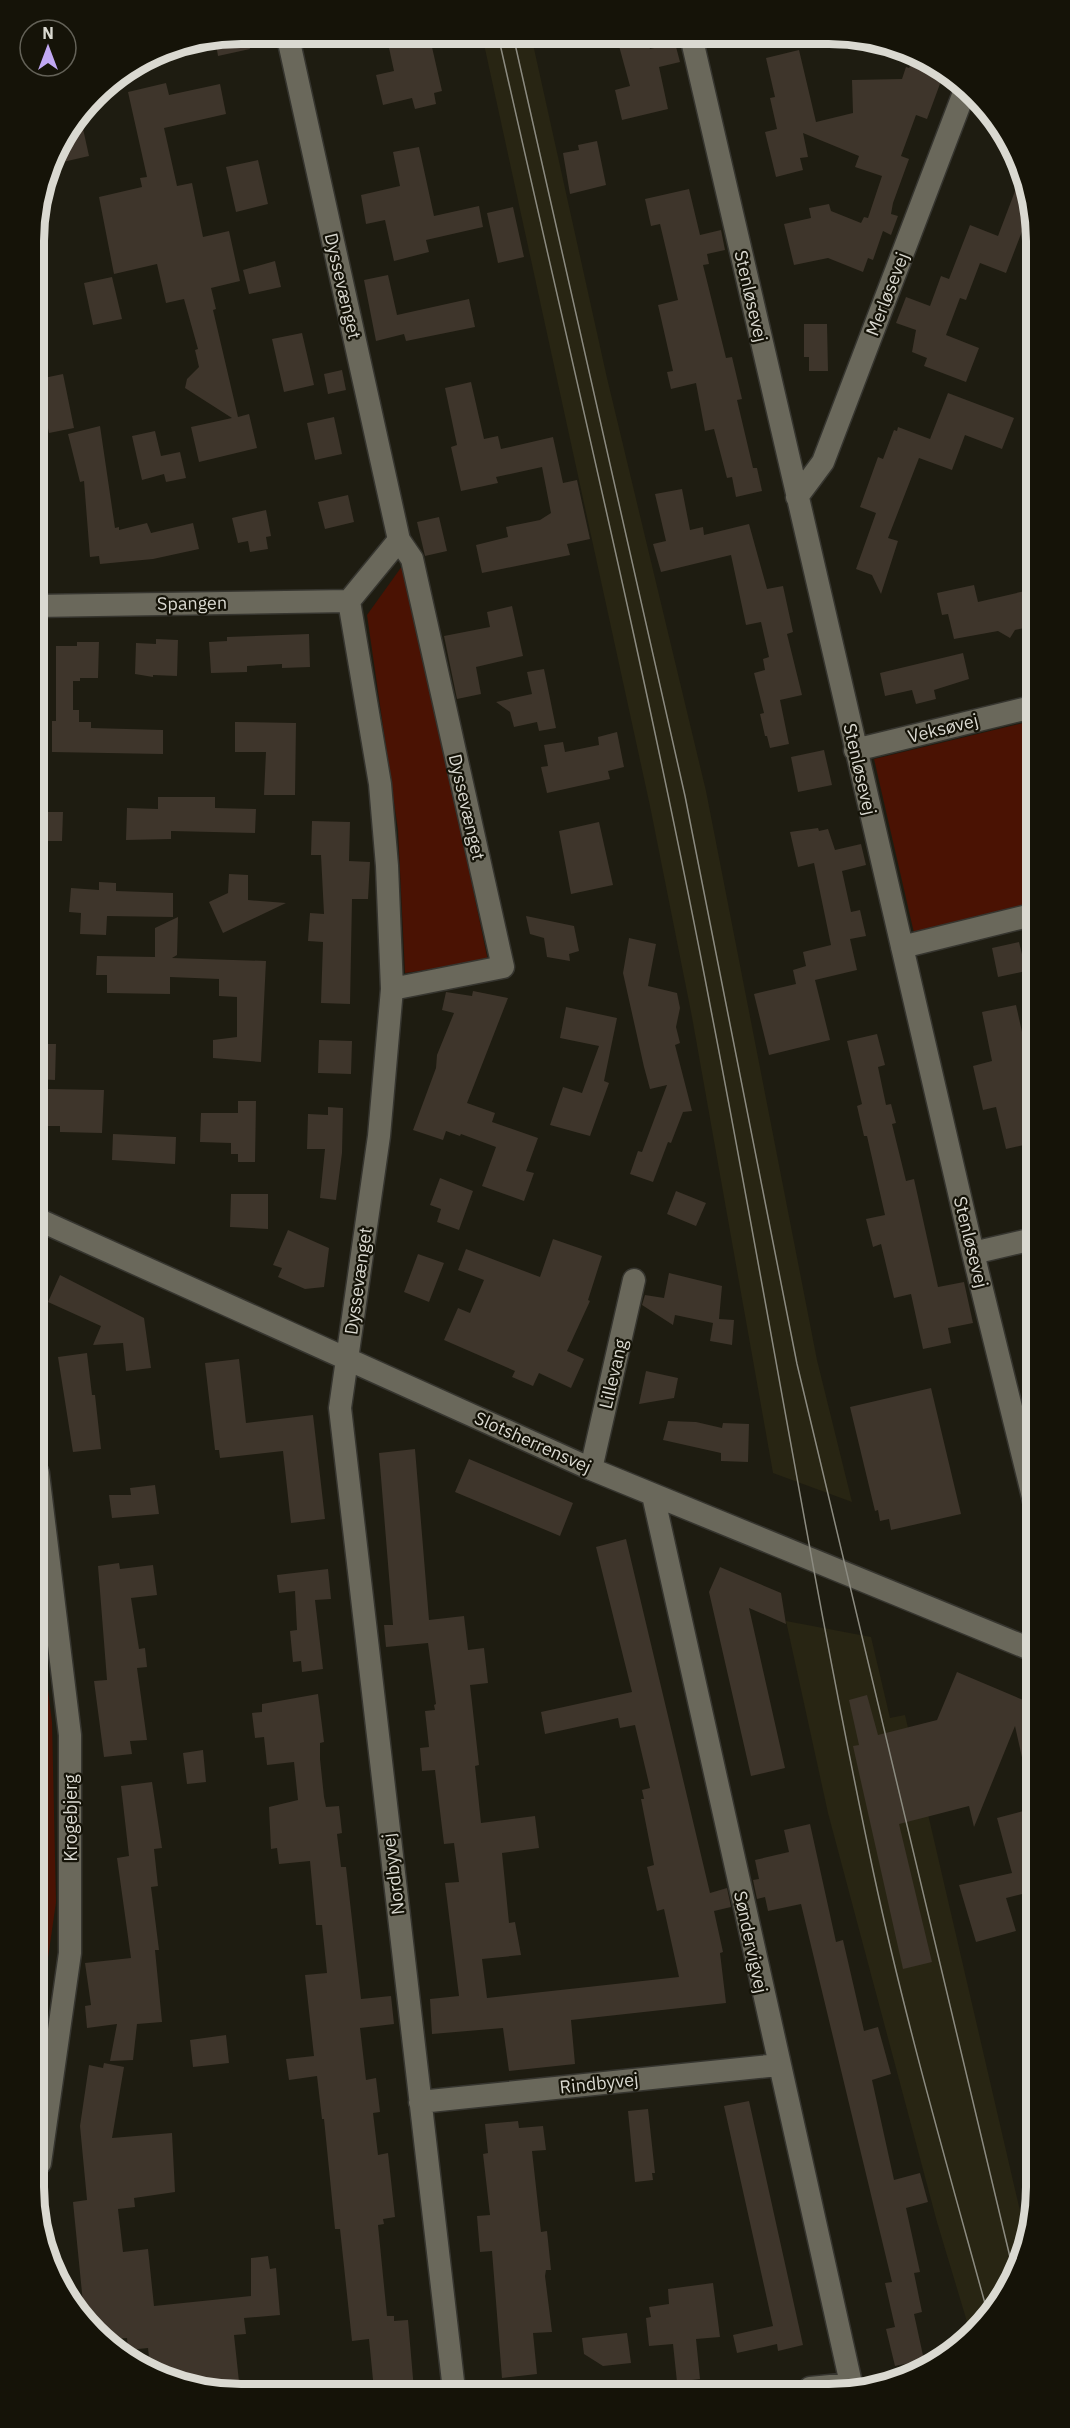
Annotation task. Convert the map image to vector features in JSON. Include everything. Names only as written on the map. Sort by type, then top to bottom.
[{"type":"street","name":"Dyssevænget","points":[[289,44],[399,540],[412,559],[503,967],[392,989]]},
{"type":"street","name":"Stenløsevej","points":[[693,44],[855,750],[1026,1468]]},
{"type":"street","name":"Merløsevej","points":[[797,497],[823,462],[963,95]]},
{"type":"street","points":[[349,601],[399,540]]},
{"type":"street","name":"Dyssevænget","points":[[346,1358],[379,1136],[392,989],[387,866],[380,784],[349,601]]},
{"type":"street","name":"Spangen","points":[[44,606],[349,601]]},
{"type":"street","name":"Veksøvej","points":[[855,750],[1026,708]]},
{"type":"street","points":[[902,947],[1026,916]]},
{"type":"street","name":"Slotsherrensvej","points":[[44,1222],[591,1469],[1026,1647]]},
{"type":"street","points":[[973,1253],[1026,1241]]},
{"type":"street","name":"Lillevang","points":[[591,1469],[634,1280]]},
{"type":"street","name":"Nordbyvej","points":[[346,1358],[340,1408],[453,2384]]},
{"type":"street","name":"Søndervigvej","points":[[653,1495],[850,2383]]},
{"type":"street","name":"Krogebjerg","points":[[44,1522],[70,1736],[70,1953],[44,2135]]},
{"type":"street","name":"Rindbyvej","points":[[420,2102],[778,2065]]},
{"type":"shaded area","points":[[484,44],[533,44],[607,378],[706,791],[817,1360],[852,1502],[773,1473],[692,1017],[650,806]]},
{"type":"shaded area","points":[[405,562],[488,961],[405,973],[398,830],[367,615]]},
{"type":"shaded area","points":[[1026,722],[1026,907],[914,933],[874,759]]},
{"type":"shaded area","points":[[786,1621],[871,1637],[890,1718],[905,1715],[1023,2225],[1006,2275],[986,2308],[969,2327],[937,2222],[828,1813]]},
{"type":"shaded area","points":[[44,1657],[52,1722],[56,1902],[44,1986]]},
{"type":"building","points":[[249,44],[250,49],[218,56],[216,45]]},
{"type":"building","points":[[388,44],[431,44],[442,91],[434,93],[436,104],[415,109],[412,98],[383,105],[376,75],[394,71]]},
{"type":"building","points":[[618,44],[649,44],[650,49],[675,44],[680,62],[659,67],[668,109],[622,120],[615,90],[630,86]]},
{"type":"building","points":[[799,50],[816,122],[853,113],[852,80],[902,79],[906,67],[909,68],[912,62],[942,79],[927,119],[916,115],[901,156],[909,159],[893,203],[891,214],[898,216],[891,235],[883,231],[873,260],[868,258],[863,272],[828,258],[794,265],[784,224],[811,218],[809,208],[829,204],[831,211],[861,223],[864,217],[868,218],[882,176],[855,167],[859,156],[803,133],[808,157],[800,158],[803,170],[776,177],[765,132],[777,129],[770,98],[775,97],[766,58]]},
{"type":"building","points":[[166,83],[169,95],[220,84],[226,114],[164,128],[177,186],[192,183],[203,237],[229,231],[240,281],[211,288],[216,309],[213,310],[238,417],[249,414],[257,448],[199,462],[191,427],[232,418],[185,388],[187,379],[199,367],[195,350],[198,349],[184,299],[166,303],[157,264],[114,274],[99,197],[142,187],[140,178],[147,177],[128,92]]},
{"type":"building","points":[[82,123],[89,156],[63,162],[62,157]]},
{"type":"building","points":[[597,141],[606,185],[570,194],[563,153],[579,150],[578,145]]},
{"type":"building","points":[[419,147],[434,216],[479,206],[483,227],[426,240],[429,252],[394,261],[385,220],[366,224],[361,195],[400,186],[393,152]]},
{"type":"building","points":[[258,160],[268,204],[236,212],[226,167]]},
{"type":"building","points":[[1018,183],[1025,223],[1006,273],[980,263],[966,300],[960,298],[946,335],[979,348],[966,382],[924,366],[927,358],[912,352],[916,330],[896,323],[906,297],[930,306],[941,276],[949,279],[970,225],[998,236]]},
{"type":"building","points":[[689,189],[700,235],[721,230],[725,250],[707,254],[709,264],[703,265],[726,358],[732,357],[742,399],[737,400],[753,468],[757,468],[762,491],[736,497],[732,477],[727,478],[714,429],[705,431],[696,383],[671,389],[667,372],[673,371],[658,305],[678,300],[660,224],[651,226],[645,199]]},
{"type":"building","points":[[513,207],[524,257],[498,263],[487,213]]},
{"type":"building","points":[[275,261],[281,287],[249,294],[243,270]]},
{"type":"building","points":[[388,275],[397,315],[469,299],[475,327],[406,341],[404,334],[376,341],[364,280]]},
{"type":"building","points":[[112,277],[122,319],[93,325],[84,283]]},
{"type":"building","points":[[804,324],[827,324],[828,371],[809,371],[809,357],[804,357]]},
{"type":"building","points":[[302,333],[314,385],[284,392],[272,339]]},
{"type":"building","points":[[342,370],[346,390],[328,394],[324,374]]},
{"type":"building","points":[[63,374],[74,428],[49,433],[44,409],[44,378]]},
{"type":"building","points":[[471,382],[484,439],[498,436],[501,449],[553,437],[563,483],[577,480],[590,539],[567,544],[570,555],[482,573],[476,545],[508,537],[506,527],[540,520],[551,513],[542,467],[496,477],[498,483],[461,491],[451,447],[457,445],[445,388]]},
{"type":"building","points":[[948,393],[1014,418],[1002,449],[965,435],[952,470],[919,458],[888,538],[898,541],[881,594],[872,575],[856,569],[876,513],[860,507],[878,457],[883,459],[894,430],[897,431],[898,427],[930,439]]},
{"type":"building","points":[[334,417],[342,454],[315,460],[307,423]]},
{"type":"building","points":[[100,426],[115,528],[119,527],[119,530],[147,523],[151,533],[193,523],[199,549],[153,559],[100,564],[99,556],[90,557],[84,481],[80,482],[68,434]]},
{"type":"building","points":[[155,431],[161,456],[180,452],[186,478],[166,482],[164,474],[142,480],[132,436]]},
{"type":"building","points":[[682,489],[690,530],[703,527],[704,535],[749,524],[767,589],[783,586],[793,632],[787,634],[802,695],[780,700],[789,744],[770,748],[767,736],[765,736],[760,714],[764,713],[754,673],[765,670],[763,659],[769,657],[761,622],[746,625],[731,555],[661,572],[653,544],[666,541],[655,494]]},
{"type":"building","points":[[348,495],[354,522],[325,529],[318,502]]},
{"type":"building","points":[[266,510],[271,536],[266,537],[268,549],[250,552],[248,541],[238,543],[232,518]]},
{"type":"building","points":[[439,517],[447,551],[425,556],[417,522]]},
{"type":"building","points":[[974,585],[978,602],[1025,591],[1026,628],[1015,630],[1010,638],[998,631],[954,639],[948,614],[942,615],[937,593]]},
{"type":"building","points":[[512,606],[523,656],[476,667],[481,694],[457,699],[444,636],[490,627],[487,612]]},
{"type":"building","points":[[309,634],[310,667],[282,668],[282,664],[247,666],[247,672],[211,673],[209,642],[227,641],[227,637]]},
{"type":"building","points":[[156,639],[178,640],[177,676],[153,675],[153,677],[135,674],[136,643],[156,644]]},
{"type":"building","points":[[77,642],[99,642],[98,678],[80,678],[80,681],[73,681],[73,710],[79,710],[79,722],[91,722],[91,728],[163,730],[163,754],[52,752],[52,721],[56,721],[56,646],[77,646]]},
{"type":"building","points":[[963,653],[969,679],[934,690],[936,699],[916,704],[912,690],[885,696],[880,673]]},
{"type":"building","points":[[544,669],[556,728],[539,731],[537,722],[514,727],[510,712],[496,702],[532,694],[527,672]]},
{"type":"building","points":[[235,722],[296,723],[295,795],[264,795],[266,752],[235,752]]},
{"type":"building","points":[[617,732],[624,767],[608,771],[610,779],[547,793],[541,767],[548,766],[544,745],[563,742],[565,752],[599,745],[598,737]]},
{"type":"building","points":[[824,750],[832,785],[798,792],[791,757]]},
{"type":"building","points":[[158,797],[215,797],[215,808],[256,809],[255,833],[171,831],[171,839],[126,840],[127,808],[158,809]]},
{"type":"building","points":[[44,812],[63,812],[62,841],[44,841]]},
{"type":"building","points":[[312,821],[350,822],[349,861],[370,862],[368,899],[352,899],[350,1004],[321,1003],[323,942],[308,941],[310,913],[324,914],[321,855],[311,855]]},
{"type":"building","points":[[599,822],[613,885],[571,894],[559,831]]},
{"type":"building","points":[[818,828],[819,831],[828,829],[835,850],[861,844],[866,865],[842,871],[851,912],[860,910],[866,936],[850,939],[857,970],[815,980],[830,1040],[769,1055],[754,994],[796,984],[793,970],[806,966],[803,952],[831,945],[814,863],[798,867],[790,832]]},
{"type":"building","points":[[229,874],[248,875],[248,900],[286,903],[223,933],[209,902],[228,893]]},
{"type":"building","points":[[99,882],[116,883],[116,891],[173,893],[173,917],[107,916],[106,935],[80,934],[81,913],[69,912],[71,888],[99,890]]},
{"type":"building","points":[[526,916],[574,926],[579,951],[569,954],[570,961],[547,957],[544,938],[530,934]]},
{"type":"building","points":[[178,917],[177,955],[172,958],[266,961],[261,1062],[213,1058],[213,1040],[237,1037],[237,997],[219,996],[219,979],[170,977],[170,994],[107,993],[107,975],[96,975],[97,956],[155,957],[155,928]]},
{"type":"building","points":[[629,938],[656,944],[648,986],[677,993],[680,1008],[676,1027],[680,1043],[675,1045],[692,1111],[683,1112],[671,1143],[668,1142],[653,1182],[630,1174],[638,1151],[642,1152],[667,1085],[650,1089],[644,1067],[623,973]]},
{"type":"building","points":[[1019,942],[1026,971],[998,977],[992,948]]},
{"type":"building","points":[[473,991],[508,998],[467,1103],[495,1113],[492,1122],[538,1138],[526,1171],[534,1173],[524,1201],[482,1186],[496,1147],[461,1134],[460,1136],[446,1131],[443,1140],[413,1130],[436,1068],[437,1055],[454,1013],[442,1010],[446,992],[472,996]]},
{"type":"building","points":[[1016,1005],[1026,1050],[1026,1145],[1006,1149],[996,1107],[983,1110],[973,1066],[992,1061],[982,1012]]},
{"type":"building","points":[[566,1007],[617,1018],[604,1081],[609,1083],[590,1136],[550,1125],[563,1087],[582,1093],[599,1046],[560,1038]]},
{"type":"building","points":[[877,1034],[885,1065],[878,1067],[886,1105],[891,1104],[896,1123],[892,1124],[906,1181],[914,1179],[938,1287],[964,1282],[973,1323],[948,1328],[951,1343],[923,1349],[911,1294],[894,1298],[881,1244],[873,1247],[866,1219],[885,1215],[867,1136],[864,1136],[857,1106],[862,1104],[847,1041]]},
{"type":"building","points":[[319,1040],[352,1041],[351,1074],[318,1073]]},
{"type":"building","points":[[44,1044],[56,1044],[55,1080],[44,1079]]},
{"type":"building","points":[[47,1089],[104,1090],[102,1133],[60,1132],[60,1126],[47,1126]]},
{"type":"building","points":[[238,1101],[256,1101],[255,1162],[238,1162],[238,1154],[231,1154],[231,1143],[200,1142],[201,1113],[238,1113]]},
{"type":"building","points":[[328,1107],[343,1108],[342,1153],[336,1200],[320,1198],[325,1149],[307,1149],[308,1114],[328,1115]]},
{"type":"building","points":[[113,1134],[176,1137],[175,1164],[112,1160]]},
{"type":"building","points":[[440,1178],[473,1191],[459,1230],[437,1222],[441,1209],[430,1205]]},
{"type":"building","points":[[676,1191],[706,1203],[696,1226],[667,1214]]},
{"type":"building","points":[[231,1194],[268,1194],[268,1229],[230,1227]]},
{"type":"building","points":[[288,1230],[329,1248],[324,1287],[305,1289],[278,1277],[282,1268],[273,1265]]},
{"type":"building","points":[[553,1239],[602,1256],[588,1300],[590,1301],[567,1351],[584,1359],[571,1388],[539,1373],[533,1386],[512,1377],[515,1371],[444,1340],[458,1308],[470,1313],[484,1280],[458,1270],[466,1249],[540,1277]]},
{"type":"building","points":[[418,1254],[444,1263],[429,1302],[404,1292]]},
{"type":"building","points":[[669,1273],[722,1286],[719,1319],[734,1320],[732,1345],[710,1341],[713,1323],[675,1315],[673,1325],[642,1305],[645,1295],[664,1298]]},
{"type":"building","points":[[60,1275],[144,1318],[151,1368],[126,1371],[123,1343],[93,1345],[101,1326],[48,1302]]},
{"type":"building","points":[[87,1353],[92,1395],[95,1395],[101,1449],[73,1452],[58,1357]]},
{"type":"building","points":[[239,1359],[246,1423],[313,1415],[325,1519],[291,1523],[283,1451],[220,1458],[219,1450],[215,1450],[205,1363]]},
{"type":"building","points":[[646,1371],[678,1378],[674,1398],[639,1404]]},
{"type":"building","points":[[931,1388],[961,1514],[891,1530],[889,1519],[880,1521],[878,1510],[875,1511],[850,1407]]},
{"type":"building","points":[[668,1421],[696,1422],[722,1428],[723,1423],[749,1424],[748,1462],[721,1461],[721,1453],[663,1440]]},
{"type":"building","points":[[415,1449],[429,1620],[464,1616],[468,1650],[484,1648],[488,1683],[470,1685],[479,1765],[475,1766],[481,1823],[535,1816],[539,1848],[502,1853],[509,1923],[515,1922],[521,1955],[482,1959],[487,1998],[679,1977],[664,1909],[657,1911],[647,1867],[654,1865],[641,1799],[644,1799],[642,1790],[650,1788],[635,1725],[620,1728],[618,1718],[545,1734],[541,1712],[632,1692],[596,1547],[626,1539],[710,1893],[727,1888],[731,1907],[714,1911],[723,1952],[720,1953],[726,2003],[571,2020],[575,2064],[509,2071],[503,2028],[432,2034],[430,1999],[459,1996],[445,1883],[459,1882],[454,1843],[444,1844],[435,1770],[422,1771],[420,1748],[429,1747],[425,1711],[435,1710],[434,1705],[436,1704],[428,1643],[386,1647],[384,1625],[393,1625],[379,1453]]},
{"type":"building","points":[[469,1459],[573,1503],[560,1536],[455,1492]]},
{"type":"building","points":[[155,1485],[159,1514],[112,1518],[109,1495],[131,1495],[130,1488]]},
{"type":"building","points":[[119,1563],[120,1569],[153,1565],[157,1595],[131,1598],[139,1649],[145,1648],[147,1667],[137,1668],[147,1740],[130,1741],[132,1754],[104,1757],[94,1681],[107,1680],[98,1566]]},
{"type":"building","points":[[720,1567],[781,1593],[786,1624],[749,1608],[785,1768],[751,1776],[709,1592]]},
{"type":"building","points":[[328,1569],[331,1599],[315,1600],[323,1669],[302,1672],[301,1661],[293,1662],[290,1631],[297,1630],[295,1591],[279,1593],[277,1575]]},
{"type":"building","points":[[957,1672],[1026,1701],[1026,1776],[1015,1726],[974,1827],[969,1806],[899,1824],[932,1962],[903,1969],[853,1746],[859,1745],[849,1700],[867,1695],[878,1735],[937,1720]]},
{"type":"building","points":[[318,1694],[324,1742],[320,1743],[320,1759],[324,1797],[326,1807],[339,1806],[342,1833],[337,1834],[341,1867],[346,1867],[361,1999],[391,1996],[394,2024],[360,2028],[366,2080],[376,2078],[380,2112],[373,2113],[378,2155],[388,2153],[395,2217],[383,2219],[384,2224],[378,2225],[387,2316],[394,2316],[394,2321],[408,2320],[413,2384],[373,2384],[369,2339],[352,2341],[340,2229],[335,2229],[324,2119],[322,2119],[317,2076],[289,2080],[286,2059],[314,2056],[305,1975],[327,1973],[322,1925],[316,1925],[310,1861],[279,1864],[277,1848],[271,1849],[269,1807],[298,1800],[294,1762],[267,1765],[264,1737],[255,1738],[252,1713],[262,1712],[262,1704]]},
{"type":"building","points":[[203,1750],[206,1782],[187,1784],[183,1753]]},
{"type":"building","points":[[152,1782],[162,1848],[154,1849],[158,1886],[151,1887],[159,1950],[155,1950],[162,2022],[137,2024],[133,2060],[110,2061],[117,2024],[87,2028],[85,2006],[91,2005],[85,1963],[131,1958],[117,1858],[129,1856],[121,1786]]},
{"type":"building","points":[[1026,1810],[1026,1893],[1006,1898],[1016,1931],[976,1942],[959,1885],[1012,1873],[997,1818]]},
{"type":"building","points":[[810,1824],[836,1942],[843,1940],[864,2031],[878,2027],[891,2074],[872,2080],[894,2180],[920,2173],[928,2202],[906,2208],[920,2272],[914,2273],[922,2312],[914,2314],[924,2360],[895,2366],[886,2329],[895,2327],[885,2283],[892,2282],[801,1904],[768,1911],[765,1897],[757,1899],[753,1880],[759,1879],[755,1860],[789,1852],[784,1830]]},
{"type":"building","points":[[226,2035],[229,2063],[193,2067],[190,2040]]},
{"type":"building","points":[[104,2063],[124,2067],[112,2138],[172,2133],[175,2192],[134,2198],[135,2207],[118,2209],[123,2252],[148,2249],[154,2306],[251,2296],[251,2258],[268,2256],[270,2269],[276,2268],[280,2315],[244,2318],[246,2334],[234,2335],[239,2384],[202,2381],[153,2364],[150,2362],[148,2348],[129,2350],[127,2338],[114,2339],[83,2307],[73,2202],[87,2200],[80,2126],[89,2065],[103,2068]]},
{"type":"building","points":[[749,2101],[803,2345],[778,2351],[777,2344],[737,2353],[733,2335],[773,2326],[724,2106]]},
{"type":"building","points":[[648,2109],[655,2173],[652,2173],[653,2180],[635,2182],[628,2111]]},
{"type":"building","points":[[518,2121],[519,2128],[543,2126],[546,2150],[532,2151],[541,2232],[547,2231],[551,2270],[546,2270],[545,2276],[552,2332],[533,2333],[537,2374],[502,2378],[492,2251],[480,2252],[477,2216],[490,2215],[483,2154],[488,2153],[485,2124]]},
{"type":"building","points":[[713,2283],[720,2337],[696,2339],[700,2379],[677,2382],[673,2344],[649,2346],[646,2318],[651,2317],[649,2307],[669,2304],[668,2289]]},
{"type":"building","points":[[627,2333],[631,2363],[603,2366],[584,2354],[582,2338]]},
{"type":"tram line","points":[[500,44],[662,765],[732,1118],[810,1551],[886,1931],[943,2153],[986,2308]]},
{"type":"tram line","points":[[515,44],[685,796],[797,1364],[1011,2262]]}]
